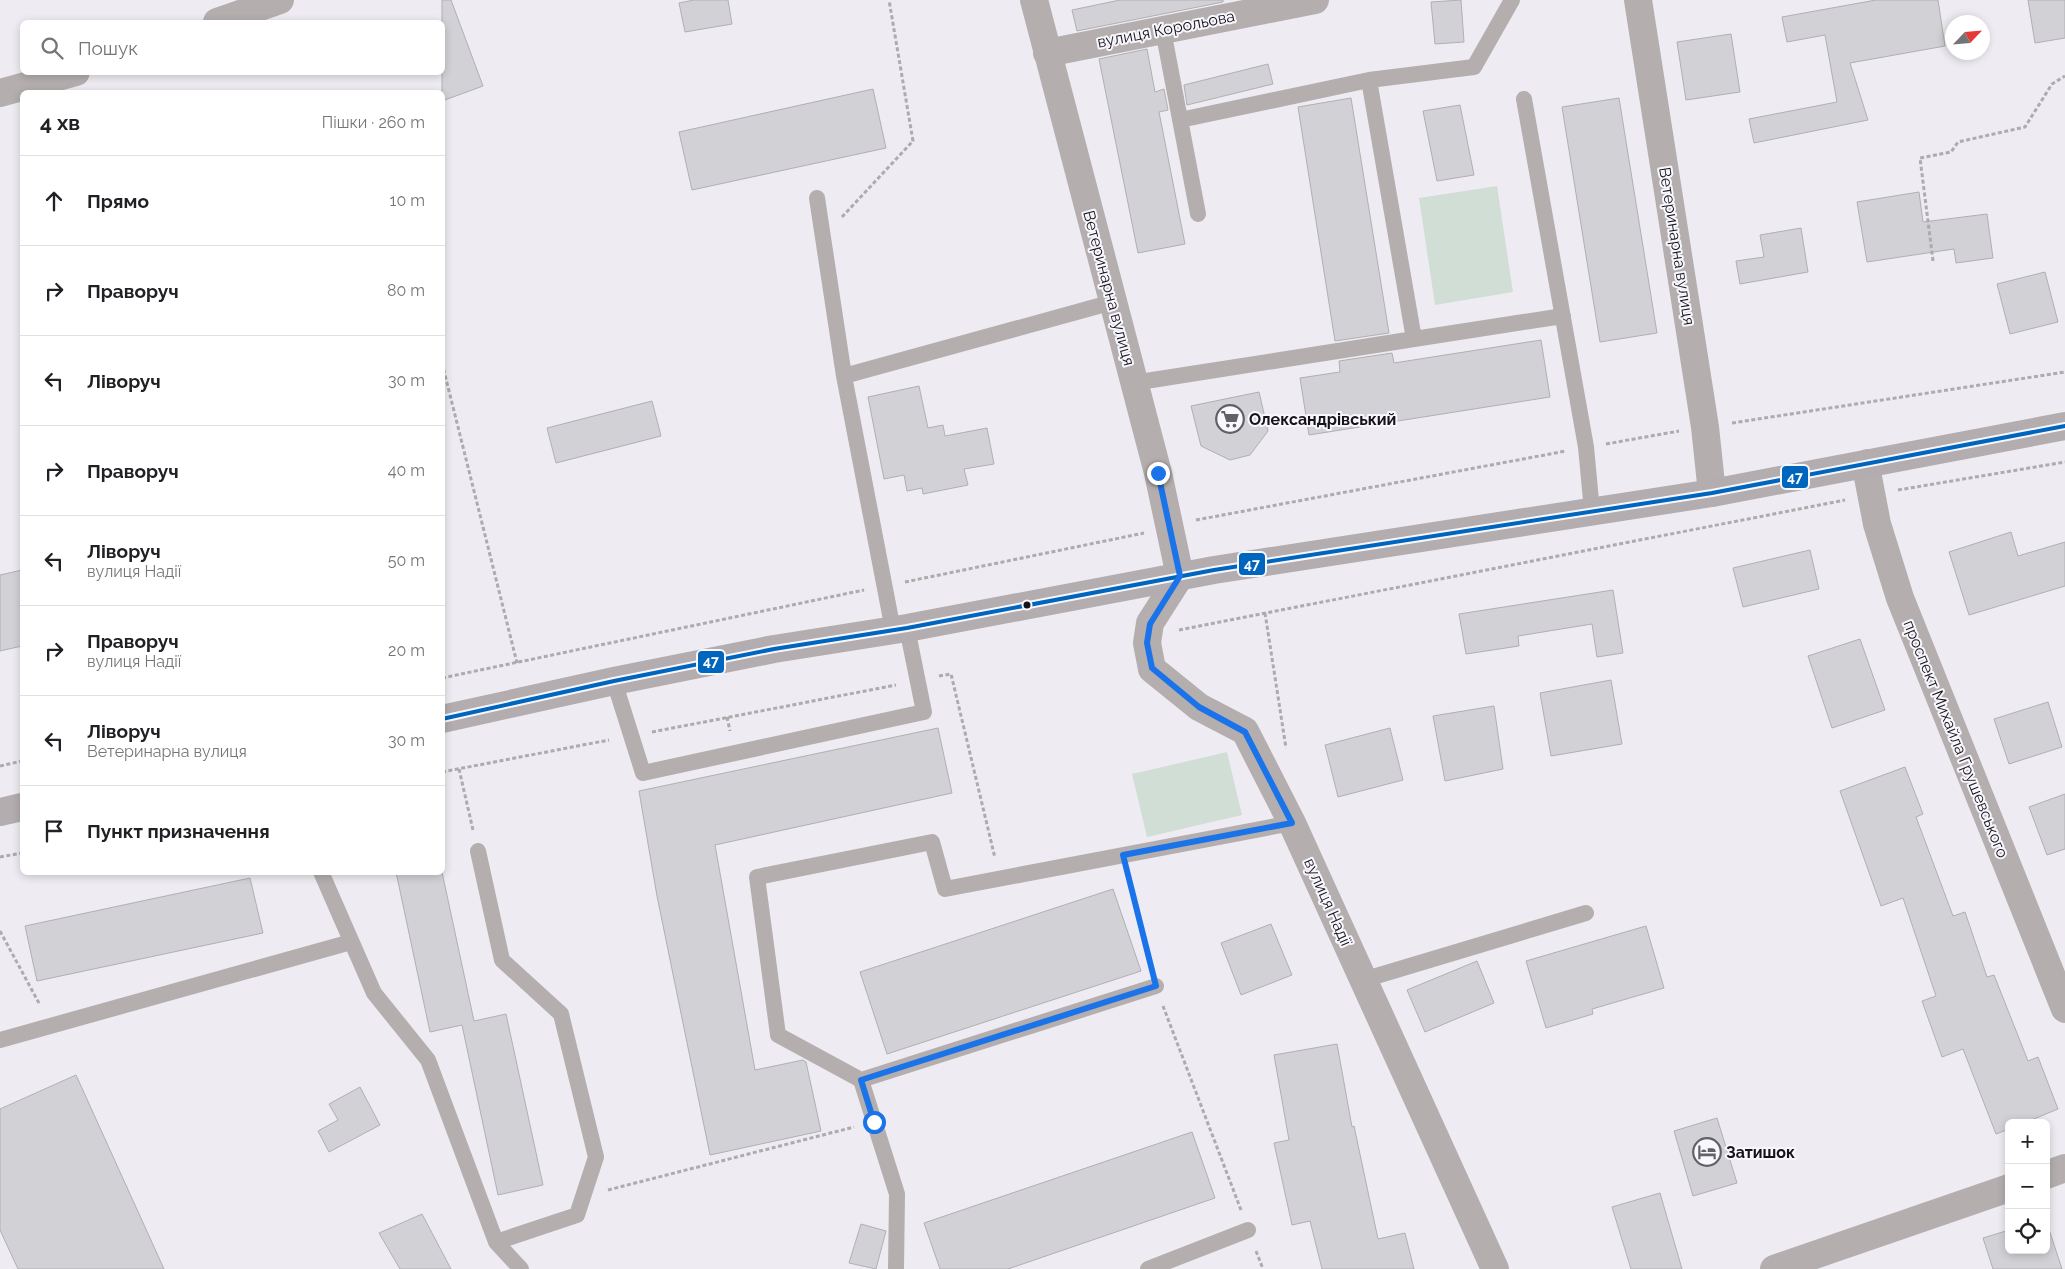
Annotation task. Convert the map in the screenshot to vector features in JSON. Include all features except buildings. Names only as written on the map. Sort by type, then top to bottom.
[{"type":"street","name":"вулиця Корольова","points":[[1047,53],[1315,0]]},
{"type":"street","name":"Ветеринарна вулиця","points":[[1638,0],[1705,427],[1712,493]]},
{"type":"street","name":"Ветеринарна вулиця","points":[[1039,1],[1047,53],[1170,526],[1180,576]]},
{"type":"street","points":[[222,20],[263,3]]},
{"type":"street","points":[[0,93],[65,75]]},
{"type":"street","points":[[445,718],[614,681],[774,649],[900,629],[1180,576],[1712,493],[2065,426]]},
{"type":"street","name":"проспект Михайла Грушевського","points":[[1868,463],[1867,472],[1873,495],[1877,524],[1900,598],[2065,1009]]},
{"type":"street","name":"вулиця Надії","points":[[1180,576],[1150,624],[1147,643],[1152,668],[1199,707],[1245,732],[1292,823],[1495,1269]]},
{"type":"street","points":[[0,812],[20,807]]},
{"type":"street","points":[[2050,1174],[2065,1168]]},
{"type":"street","points":[[1774,1269],[2005,1189]]},
{"type":"lane","points":[[1180,120],[1369,80],[1474,67],[1512,0]]},
{"type":"lane","points":[[1163,30],[1198,214]]},
{"type":"lane","points":[[1369,80],[1414,339]]},
{"type":"lane","points":[[1524,99],[1586,447],[1592,511]]},
{"type":"lane","points":[[614,681],[643,773],[924,712],[918,680],[884,586],[844,376],[817,198]]},
{"type":"lane","points":[[844,376],[1112,302]]},
{"type":"lane","points":[[1133,382],[1563,316]]},
{"type":"lane","points":[[896,1269],[897,1194],[861,1080],[778,1035],[756,877],[932,842],[945,889],[1292,823]]},
{"type":"lane","points":[[478,850],[502,960],[562,1014],[596,1157],[577,1215],[496,1242]]},
{"type":"lane","points":[[322,875],[374,994],[428,1060],[496,1242],[521,1269]]},
{"type":"lane","points":[[1363,980],[1586,913]]},
{"type":"lane","points":[[0,1040],[351,942]]},
{"type":"lane","points":[[861,1080],[1156,986]]},
{"type":"lane","points":[[1148,1269],[1248,1230]]},
{"type":"path","points":[[824,238],[913,141],[889,0]]},
{"type":"path","points":[[1933,261],[1920,158],[1951,152],[1958,142],[2025,126],[2052,84],[2065,76]]},
{"type":"path","points":[[445,677],[1170,526],[1586,447],[2065,372]]},
{"type":"path","points":[[445,375],[517,663]]},
{"type":"path","points":[[1148,636],[1873,495],[2065,462]]},
{"type":"path","points":[[1265,613],[1286,749]]},
{"type":"path","points":[[445,771],[951,674],[999,878]]},
{"type":"path","points":[[0,766],[20,761]]},
{"type":"path","points":[[459,769],[478,850]]},
{"type":"path","points":[[0,857],[20,853]]},
{"type":"path","points":[[1123,855],[1156,986],[1248,1230]]},
{"type":"path","points":[[0,931],[51,1026]]},
{"type":"path","points":[[583,1196],[874,1122]]},
{"type":"shaded area","points":[[1497,186],[1513,292],[1435,305],[1419,198]]},
{"type":"shaded area","points":[[1227,752],[1242,815],[1147,837],[1132,774]]},
{"type":"transit line","name":"47","points":[[445,718],[614,681],[774,649],[907,628],[1214,570],[1712,493],[2065,426]]},
{"type":"place","name":"Олександрівський","points":[[1230,419]]},
{"type":"place","name":"Затишок","points":[[1707,1152]]},
{"type":"route","points":[[874,1122],[861,1080],[1156,986],[1123,855],[1292,823],[1245,732],[1199,707],[1152,668],[1147,643],[1150,624],[1180,576],[1158,473]]}]
